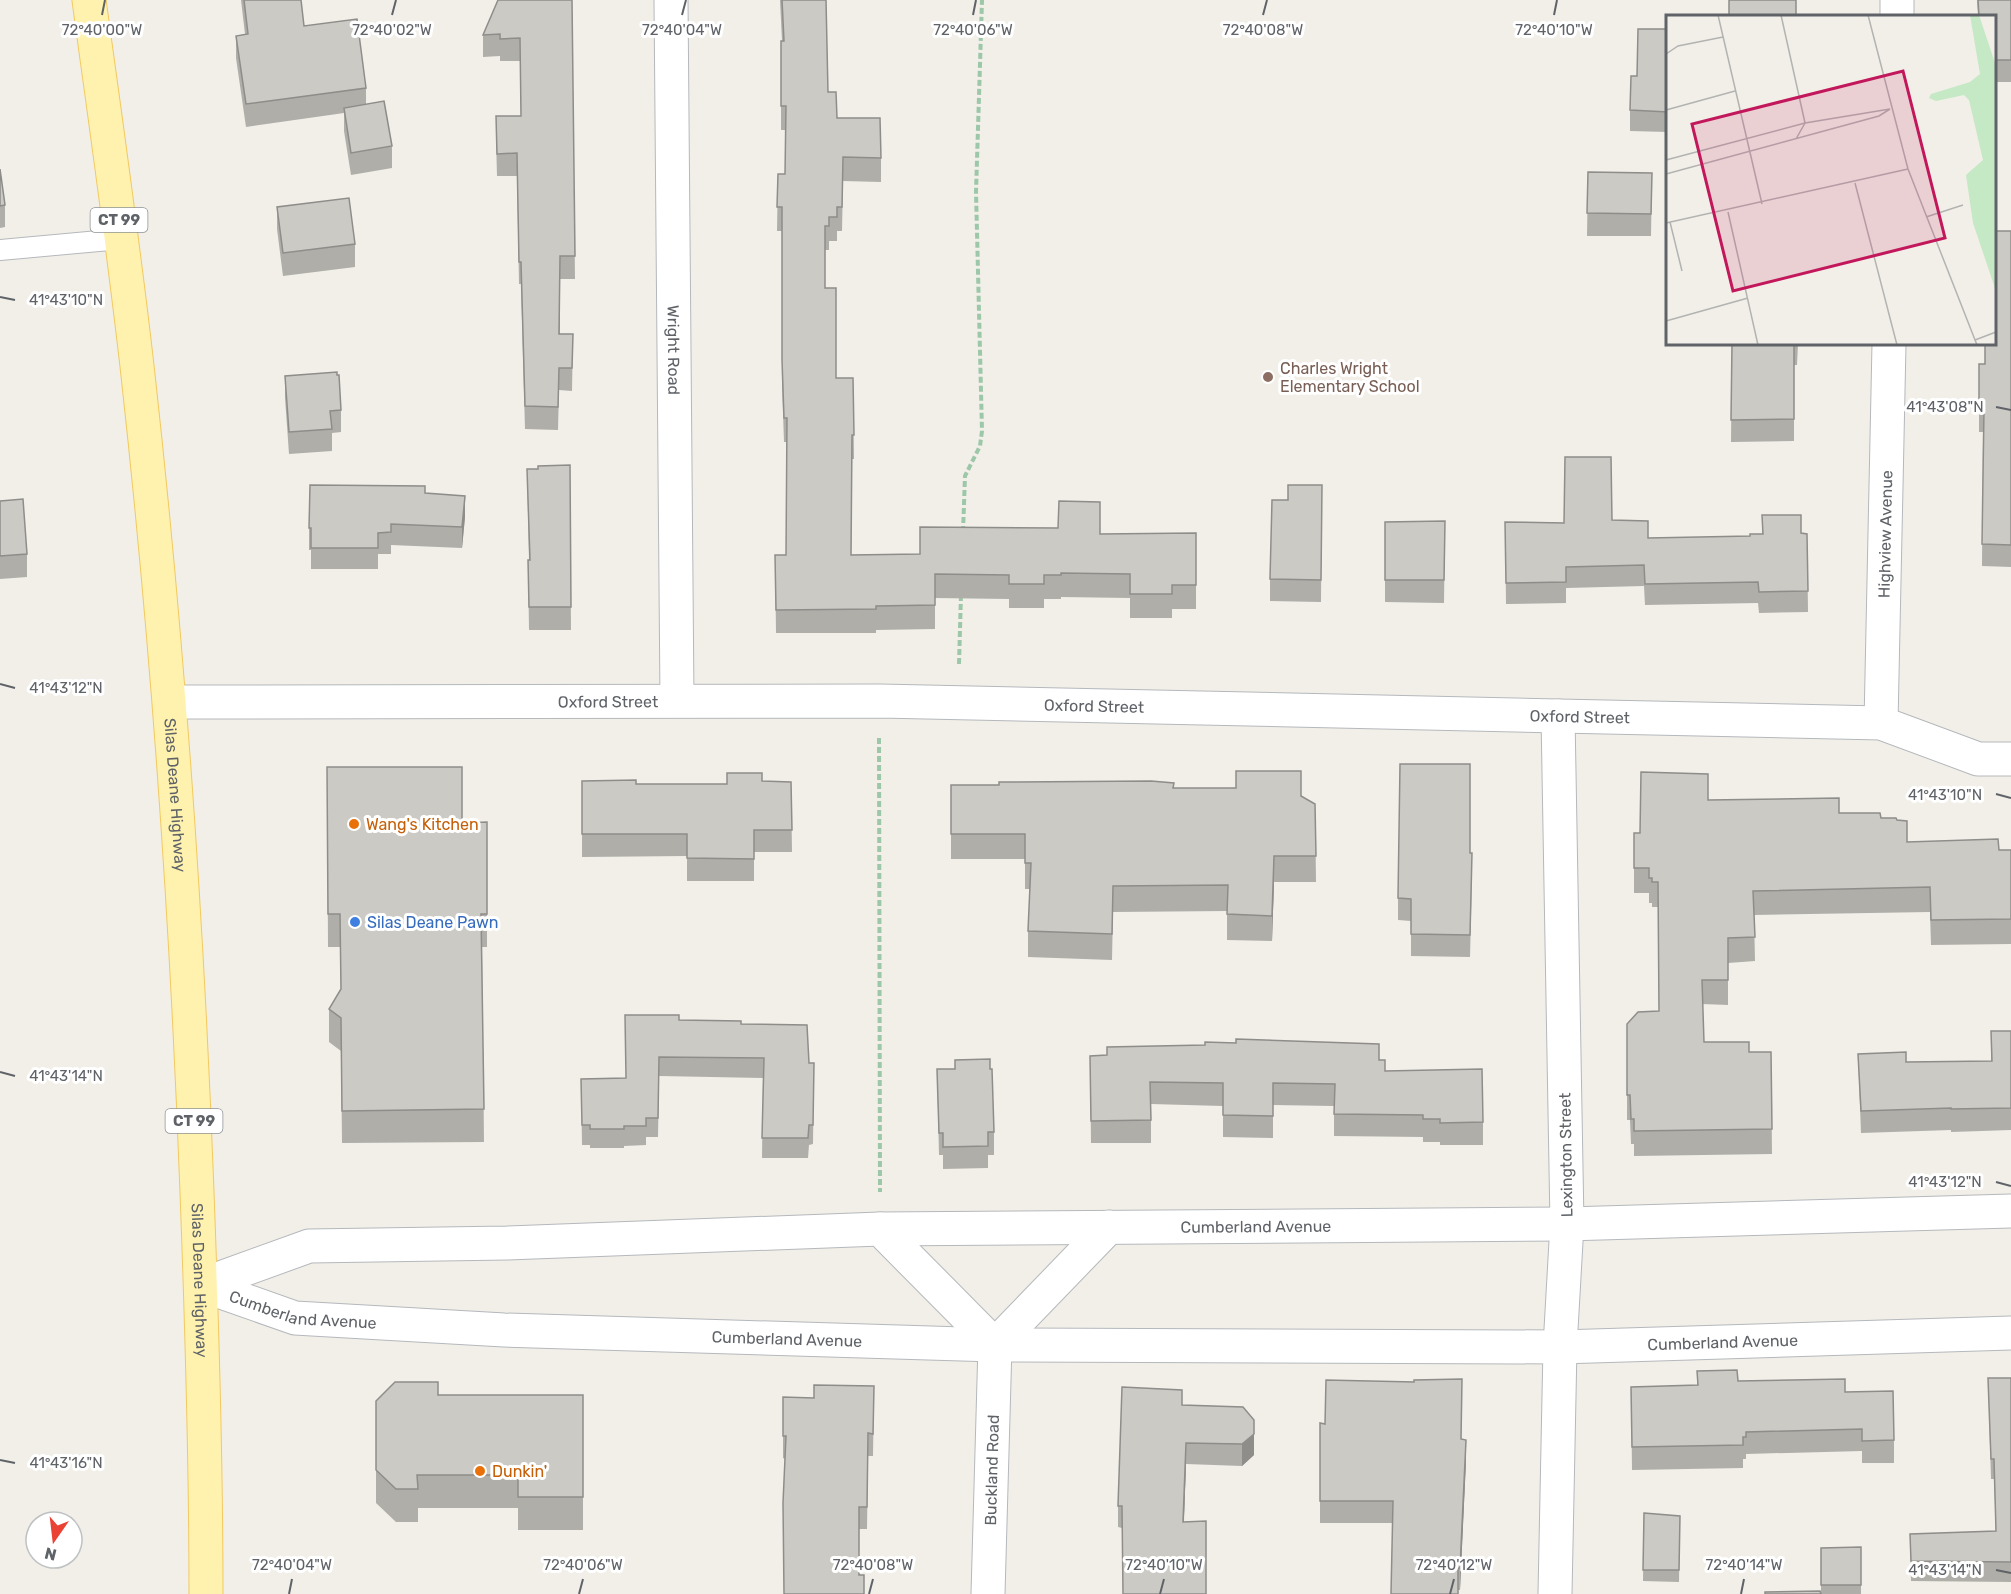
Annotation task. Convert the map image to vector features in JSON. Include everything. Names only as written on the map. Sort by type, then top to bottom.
[{"type":"main road","name":"Silas Deane Highway","points":[[89,0],[138,376],[170,702],[183,904],[201,1285],[207,1594]]},
{"type":"street","name":"Wright Road","points":[[671,0],[677,700]]},
{"type":"street","name":"Highview Avenue","points":[[1881,723],[1889,345]]},
{"type":"street","name":"Oxford Street","points":[[170,702],[677,700],[958,703],[1881,723],[1978,759],[2011,759]]},
{"type":"street","name":"Lexington Street","points":[[1555,1594],[1560,1347],[1567,1224],[1558,716]]},
{"type":"street","name":"Cumberland Avenue","points":[[201,1285],[309,1246],[507,1243],[880,1214],[1109,1227],[1567,1224],[2011,1211]]},
{"type":"street","points":[[880,1214],[995,1346],[1109,1227]]},
{"type":"street","name":"Cumberland Avenue","points":[[201,1285],[295,1318],[504,1330],[995,1346],[1560,1347],[2011,1333]]},
{"type":"street","name":"Buckland Road","points":[[988,1594],[995,1346]]},
{"type":"lane","points":[[0,250],[121,238]]},
{"type":"path","points":[[962,538],[965,476],[980,446],[982,431],[976,200],[982,0]]},
{"type":"path","points":[[958,703],[961,585]]},
{"type":"path","points":[[879,733],[880,1214]]},
{"type":"building","points":[[244,0],[301,0],[304,26],[357,19],[366,88],[246,104],[236,36],[248,34]]},
{"type":"building","points":[[498,0],[572,0],[575,256],[560,256],[559,334],[573,334],[572,368],[559,368],[558,407],[525,406],[517,153],[497,154],[496,116],[521,116],[520,38],[500,39],[500,34],[483,35]]},
{"type":"building","points":[[782,0],[826,0],[828,92],[836,92],[837,118],[880,118],[881,158],[843,157],[842,207],[837,207],[837,217],[829,217],[829,226],[825,226],[825,288],[836,288],[836,378],[853,378],[851,555],[920,554],[920,527],[1058,528],[1059,501],[1100,502],[1100,534],[1196,533],[1196,585],[1172,585],[1172,594],[1130,594],[1130,574],[1061,573],[1061,575],[1044,575],[1044,584],[1009,584],[1009,575],[935,574],[935,605],[876,606],[876,609],[776,610],[775,555],[786,555],[787,418],[784,418],[782,360],[782,207],[777,207],[778,174],[785,174],[786,106],[781,106],[781,41],[784,41]]},
{"type":"building","points":[[1729,0],[1796,0],[1796,15],[1729,15]]},
{"type":"building","points":[[1978,0],[2011,0],[2011,60],[1996,60],[1996,15],[1979,15]]},
{"type":"building","points":[[1638,29],[1666,29],[1666,112],[1630,110],[1631,76],[1637,76]]},
{"type":"building","points":[[384,101],[392,146],[351,153],[344,108]]},
{"type":"building","points":[[0,169],[5,205],[0,206]]},
{"type":"building","points":[[1588,172],[1652,173],[1651,214],[1587,213]]},
{"type":"building","points":[[349,198],[355,244],[283,253],[277,207]]},
{"type":"building","points":[[1996,231],[2011,231],[2011,545],[1982,544],[1984,409],[1979,409],[1979,364],[1985,364],[1985,345],[1996,345]]},
{"type":"building","points":[[1732,345],[1794,345],[1794,419],[1731,420]]},
{"type":"building","points":[[337,372],[341,410],[330,411],[332,429],[289,432],[285,376]]},
{"type":"building","points":[[1565,457],[1611,457],[1612,520],[1648,521],[1648,538],[1750,536],[1750,534],[1763,534],[1762,515],[1801,515],[1801,533],[1807,534],[1808,591],[1759,592],[1758,582],[1645,584],[1644,565],[1566,567],[1566,582],[1506,583],[1505,522],[1564,523]]},
{"type":"building","points":[[570,465],[571,607],[529,607],[527,469],[538,469],[538,466]]},
{"type":"building","points":[[310,485],[425,486],[425,493],[465,496],[462,527],[391,524],[391,532],[378,533],[378,548],[311,548]]},
{"type":"building","points":[[1288,485],[1322,485],[1321,580],[1270,579],[1272,500],[1288,500]]},
{"type":"building","points":[[23,499],[27,554],[0,556],[0,501]]},
{"type":"building","points":[[1445,521],[1444,580],[1385,580],[1385,522]]},
{"type":"building","points":[[1400,764],[1470,764],[1470,853],[1472,853],[1470,935],[1411,934],[1411,899],[1398,898]]},
{"type":"building","points":[[327,767],[462,767],[462,823],[487,822],[487,914],[481,914],[484,1109],[342,1111],[341,1018],[329,1009],[341,989],[340,914],[328,914]]},
{"type":"building","points":[[1236,771],[1301,771],[1301,796],[1315,804],[1316,856],[1274,856],[1272,916],[1227,914],[1228,885],[1113,886],[1112,934],[1028,931],[1031,863],[1025,863],[1025,834],[951,834],[951,785],[999,785],[999,782],[1151,781],[1174,783],[1173,788],[1236,788]]},
{"type":"building","points":[[1641,772],[1708,774],[1708,800],[1839,798],[1839,813],[1880,813],[1881,818],[1907,821],[1907,842],[1998,839],[1999,850],[2011,850],[2011,919],[1931,920],[1930,887],[1753,891],[1755,937],[1728,938],[1728,980],[1702,980],[1704,1042],[1749,1042],[1749,1052],[1771,1052],[1772,1129],[1634,1131],[1630,1095],[1627,1095],[1627,1024],[1638,1012],[1659,1011],[1658,882],[1652,882],[1652,878],[1649,878],[1649,868],[1634,868],[1634,833],[1640,833]]},
{"type":"building","points":[[727,773],[762,773],[762,781],[791,782],[792,830],[754,830],[754,859],[687,858],[687,834],[582,834],[582,781],[636,780],[636,784],[727,784]]},
{"type":"building","points":[[625,1015],[679,1015],[679,1020],[807,1025],[809,1063],[814,1063],[813,1125],[809,1125],[808,1138],[762,1138],[764,1058],[659,1057],[658,1118],[646,1118],[646,1126],[624,1126],[624,1129],[590,1129],[590,1125],[582,1125],[581,1079],[626,1078]]},
{"type":"building","points":[[1991,1031],[2011,1031],[2011,1108],[1861,1111],[1858,1054],[1906,1052],[1906,1062],[1992,1061]]},
{"type":"building","points":[[1236,1039],[1379,1044],[1379,1060],[1385,1060],[1385,1071],[1482,1069],[1483,1122],[1440,1123],[1440,1119],[1423,1119],[1423,1115],[1334,1114],[1335,1084],[1273,1083],[1273,1116],[1223,1115],[1223,1083],[1150,1082],[1151,1120],[1091,1121],[1090,1056],[1107,1055],[1107,1047],[1205,1045],[1205,1042],[1236,1043]]},
{"type":"building","points":[[990,1059],[994,1132],[988,1132],[988,1146],[943,1147],[943,1133],[939,1133],[937,1069],[955,1069],[955,1060]]},
{"type":"building","points":[[1737,1370],[1738,1381],[1845,1379],[1845,1392],[1893,1391],[1894,1440],[1862,1441],[1862,1429],[1746,1432],[1743,1445],[1632,1447],[1631,1387],[1698,1385],[1697,1371]]},
{"type":"building","points":[[1988,1378],[2011,1378],[2011,1562],[1911,1561],[1910,1534],[1996,1531]]},
{"type":"building","points":[[1462,1379],[1461,1439],[1466,1440],[1458,1594],[1391,1594],[1393,1501],[1320,1501],[1320,1423],[1325,1424],[1326,1380],[1414,1382],[1414,1380]]},
{"type":"building","points":[[395,1382],[438,1382],[438,1395],[583,1395],[583,1497],[518,1497],[518,1475],[417,1475],[418,1489],[396,1489],[376,1470],[376,1401]]},
{"type":"building","points":[[814,1385],[874,1386],[873,1434],[868,1433],[867,1507],[859,1507],[859,1575],[864,1575],[864,1594],[784,1594],[783,1503],[786,1436],[783,1436],[783,1397],[814,1398]]},
{"type":"building","points":[[1122,1387],[1182,1390],[1182,1405],[1243,1407],[1254,1420],[1254,1434],[1242,1444],[1186,1443],[1183,1522],[1206,1521],[1206,1594],[1123,1594],[1122,1506],[1118,1506]]},
{"type":"building","points":[[1644,1513],[1680,1516],[1679,1570],[1643,1570]]},
{"type":"building","points":[[1861,1547],[1861,1585],[1821,1585],[1821,1548]]},
{"type":"building","points":[[1820,1591],[1821,1594],[1765,1594],[1765,1592]]},
{"type":"place","name":"Charles Wright Elementary School","points":[[1268,377]]},
{"type":"place","name":"Wang's Kitchen","points":[[354,824]]},
{"type":"place","name":"Silas Deane Pawn","points":[[355,922]]},
{"type":"place","name":"Dunkin'","points":[[480,1471]]}]
